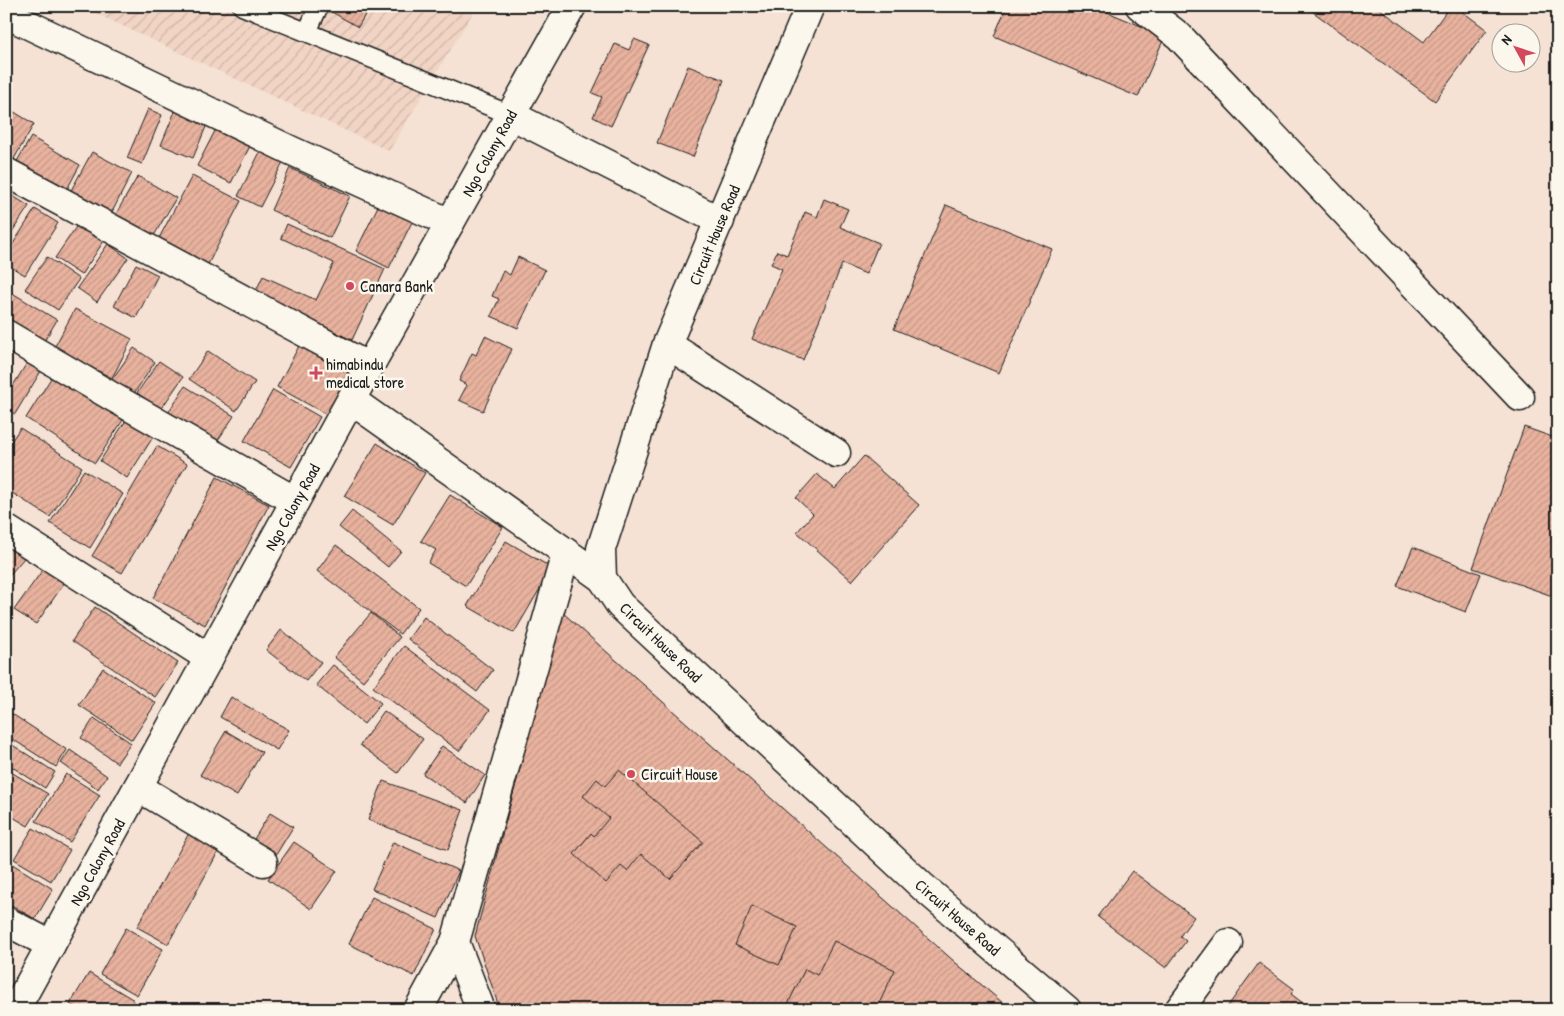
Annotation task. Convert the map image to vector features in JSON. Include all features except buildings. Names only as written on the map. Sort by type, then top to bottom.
[{"type":"street","name":"Ngo Colony Road","points":[[15,1010],[369,367],[572,6]]},
{"type":"street","name":"Circuit House Road","points":[[810,6],[668,344],[601,549],[602,578],[620,605],[901,867],[1067,1010]]},
{"type":"street","points":[[1140,6],[1179,36],[1520,397]]},
{"type":"street","points":[[6,14],[290,150],[450,223]]},
{"type":"street","points":[[511,114],[720,221]]},
{"type":"street","points":[[6,172],[369,367]]},
{"type":"street","points":[[6,334],[295,502]]},
{"type":"street","points":[[668,344],[836,453]]},
{"type":"street","points":[[351,400],[602,578]]},
{"type":"street","points":[[6,529],[209,658]]},
{"type":"street","points":[[418,1010],[455,942],[566,553]]},
{"type":"street","points":[[138,787],[263,862]]},
{"type":"street","points":[[6,921],[51,945]]},
{"type":"street","points":[[455,942],[481,1010]]},
{"type":"street","points":[[1179,1010],[1228,943]]},
{"type":"lane","points":[[242,6],[511,114]]},
{"type":"lane","points":[[307,32],[319,6]]},
{"type":"shaded area","points":[[80,6],[477,6],[389,151]]},
{"type":"place","name":"Canara Bank","points":[[350,286]]},
{"type":"place","name":"himabindu medical store","points":[[316,373]]},
{"type":"place","name":"Circuit House","points":[[631,774]]}]
